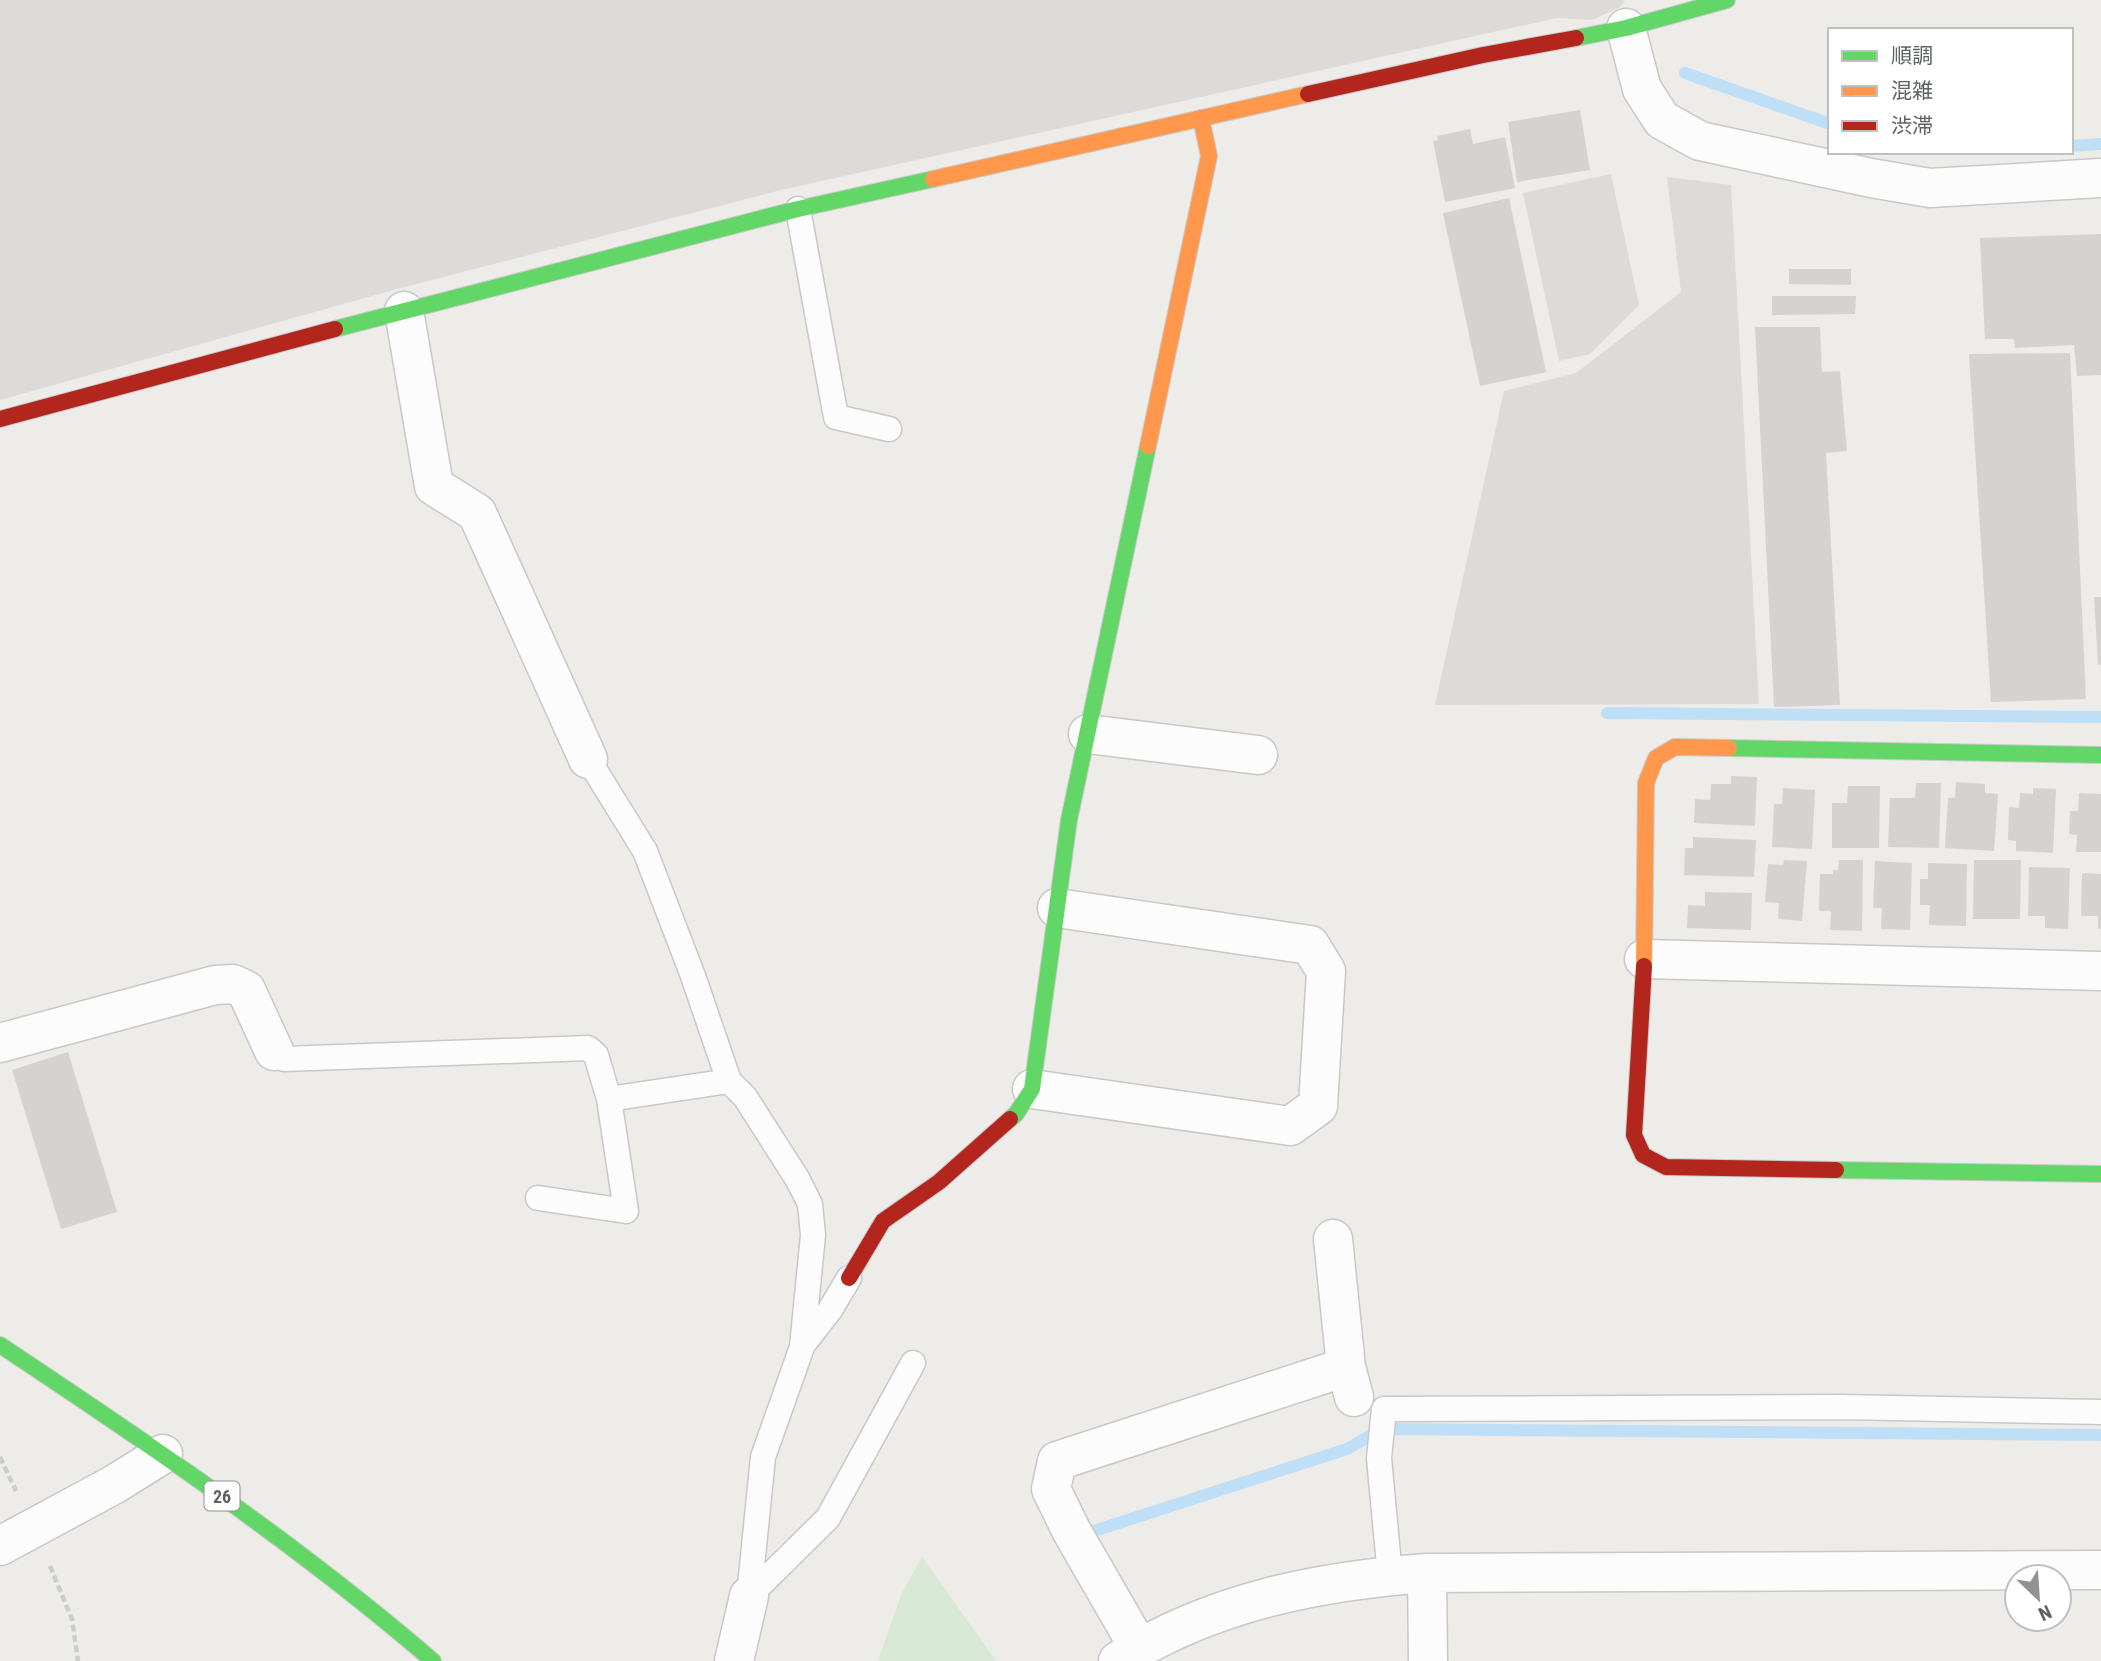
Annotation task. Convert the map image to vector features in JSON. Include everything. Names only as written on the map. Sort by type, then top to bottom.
[{"type":"street","points":[[0,418],[798,209],[1483,55],[1626,28],[1727,0]]},
{"type":"street","points":[[1626,28],[1642,89],[1662,120],[1700,141],[1930,188],[2101,178]]},
{"type":"street","points":[[849,1278],[883,1221],[939,1182],[1016,1114],[1032,1089],[1069,820],[1209,156],[1201,118]]},
{"type":"street","points":[[404,311],[434,486],[477,513],[588,759]]},
{"type":"street","points":[[1088,734],[1258,755]]},
{"type":"street","points":[[2101,755],[1675,747],[1656,758],[1646,783],[1644,958],[1634,1135],[1643,1155],[1666,1167],[2101,1174]]},
{"type":"street","points":[[1032,1089],[1290,1126],[1318,1106],[1326,971],[1310,944],[1057,908]]},
{"type":"street","points":[[1644,958],[2101,971]]},
{"type":"street","points":[[0,1043],[215,985],[233,985],[246,990],[274,1051]]},
{"type":"street","points":[[1334,1239],[1350,1382],[1057,1461],[1051,1489],[1128,1654],[1214,1613],[1332,1583],[1390,1576],[1427,1573],[2101,1570]]},
{"type":"street","name":"26","points":[[0,1345],[163,1454],[316,1564],[433,1661]]},
{"type":"street","points":[[0,1546],[115,1484],[163,1454]]},
{"type":"street","points":[[1427,1573],[1427,1661]]},
{"type":"street","points":[[734,1661],[749,1597]]},
{"type":"lane","points":[[798,209],[836,416],[889,429]]},
{"type":"lane","points":[[588,759],[645,851],[693,976],[729,1081],[745,1097],[798,1180],[810,1204],[813,1235],[802,1347],[763,1457],[749,1597]]},
{"type":"lane","points":[[274,1051],[284,1059],[588,1048],[596,1055],[609,1099],[626,1211],[538,1198]]},
{"type":"lane","points":[[609,1099],[729,1081]]},
{"type":"lane","points":[[802,1347],[830,1310],[849,1278]]},
{"type":"lane","points":[[749,1597],[828,1518],[913,1363]]},
{"type":"lane","points":[[1390,1576],[1379,1458],[1384,1409],[1842,1406],[2101,1412]]},
{"type":"shaded area","points":[[0,0],[1625,0],[1620,7],[1593,20],[1557,18],[781,190],[397,289],[0,400]]},
{"type":"shaded area","points":[[1611,174],[1639,305],[1590,354],[1559,361],[1523,193]]},
{"type":"shaded area","points":[[1667,177],[1731,185],[1759,704],[1435,705],[1504,391],[1576,373],[1681,292]]},
{"type":"green space","points":[[922,1557],[996,1661],[878,1661],[901,1595]]},
{"type":"building","points":[[1580,110],[1590,170],[1517,182],[1508,122]]},
{"type":"building","points":[[1470,129],[1473,144],[1505,137],[1515,188],[1445,202],[1433,141],[1438,140],[1437,136]]},
{"type":"building","points":[[1509,198],[1546,372],[1480,386],[1443,213]]},
{"type":"building","points":[[2101,234],[2101,375],[2077,376],[2074,345],[2015,348],[2014,339],[1985,339],[1980,238]]},
{"type":"building","points":[[1789,269],[1851,269],[1851,285],[1789,284]]},
{"type":"building","points":[[1772,296],[1856,296],[1855,314],[1772,315]]},
{"type":"building","points":[[1755,327],[1820,327],[1822,372],[1840,371],[1847,451],[1826,453],[1840,705],[1774,707]]},
{"type":"building","points":[[2070,353],[2086,699],[1991,702],[1969,354]]},
{"type":"building","points":[[2094,597],[2101,597],[2101,665],[2098,665]]},
{"type":"building","points":[[1731,776],[1757,777],[1755,826],[1694,823],[1695,799],[1710,800],[1711,784],[1731,784]]},
{"type":"building","points":[[1956,782],[1985,784],[1985,793],[1998,794],[1994,851],[1945,848],[1948,798],[1955,798]]},
{"type":"building","points":[[1916,783],[1941,783],[1939,848],[1888,847],[1890,798],[1915,798]]},
{"type":"building","points":[[1848,786],[1880,786],[1879,848],[1832,848],[1832,803],[1847,803]]},
{"type":"building","points":[[1783,788],[1815,790],[1812,849],[1772,847],[1774,804],[1782,804]]},
{"type":"building","points":[[2033,788],[2056,789],[2053,853],[2016,851],[2016,841],[2008,840],[2009,807],[2019,808],[2020,793],[2033,794]]},
{"type":"building","points":[[2079,793],[2101,794],[2101,852],[2076,852],[2077,835],[2069,834],[2070,811],[2078,811]]},
{"type":"building","points":[[1693,837],[1756,840],[1754,877],[1684,875],[1685,848],[1693,848]]},
{"type":"building","points":[[1784,860],[1807,861],[1802,921],[1778,919],[1779,903],[1765,902],[1768,864],[1783,865]]},
{"type":"building","points":[[1839,860],[1863,860],[1862,931],[1830,930],[1831,911],[1819,911],[1820,874],[1833,874],[1833,870],[1838,870]]},
{"type":"building","points":[[1974,860],[2021,860],[2020,919],[1973,919]]},
{"type":"building","points":[[1875,861],[1912,863],[1910,930],[1881,929],[1882,908],[1873,908]]},
{"type":"building","points":[[1928,863],[1967,864],[1966,926],[1929,925],[1930,905],[1920,905],[1920,879],[1928,879]]},
{"type":"building","points":[[2029,867],[2070,868],[2068,929],[2045,928],[2045,916],[2028,916]]},
{"type":"building","points":[[2082,873],[2101,874],[2101,929],[2098,929],[2098,916],[2081,916]]},
{"type":"building","points":[[1705,892],[1752,893],[1751,930],[1687,928],[1688,905],[1705,906]]},
{"type":"building","points":[[68,1052],[117,1212],[61,1229],[12,1070]]},
{"type":"waterway","points":[[1685,73],[1828,123]]},
{"type":"waterway","points":[[2073,146],[2101,144]]},
{"type":"waterway","points":[[1607,713],[2101,717]]},
{"type":"waterway","points":[[1094,1531],[1347,1449],[1382,1429],[2101,1435]]},
{"type":"traffic: fast","points":[[1576,38],[1626,28],[1727,0]]},
{"type":"traffic: fast","points":[[335,329],[798,209],[933,179]]},
{"type":"traffic: fast","points":[[1010,1119],[1032,1089],[1069,820],[1148,446]]},
{"type":"traffic: fast","points":[[1729,748],[2101,755]]},
{"type":"traffic: fast","points":[[1836,1170],[2101,1174]]},
{"type":"traffic: fast","points":[[0,1345],[167,1458],[276,1536],[433,1661]]},
{"type":"traffic: slow","points":[[933,179],[1308,94]]},
{"type":"traffic: slow","points":[[1148,446],[1209,156],[1201,118]]},
{"type":"traffic: slow","points":[[1644,966],[1646,783],[1656,758],[1675,747],[1729,748]]},
{"type":"traffic: jam","points":[[1308,94],[1483,55],[1576,38]]},
{"type":"traffic: jam","points":[[0,419],[335,329]]},
{"type":"traffic: jam","points":[[1644,966],[1634,1135],[1643,1155],[1666,1167],[1836,1170]]},
{"type":"traffic: jam","points":[[849,1278],[883,1221],[939,1182],[1010,1119]]}]
